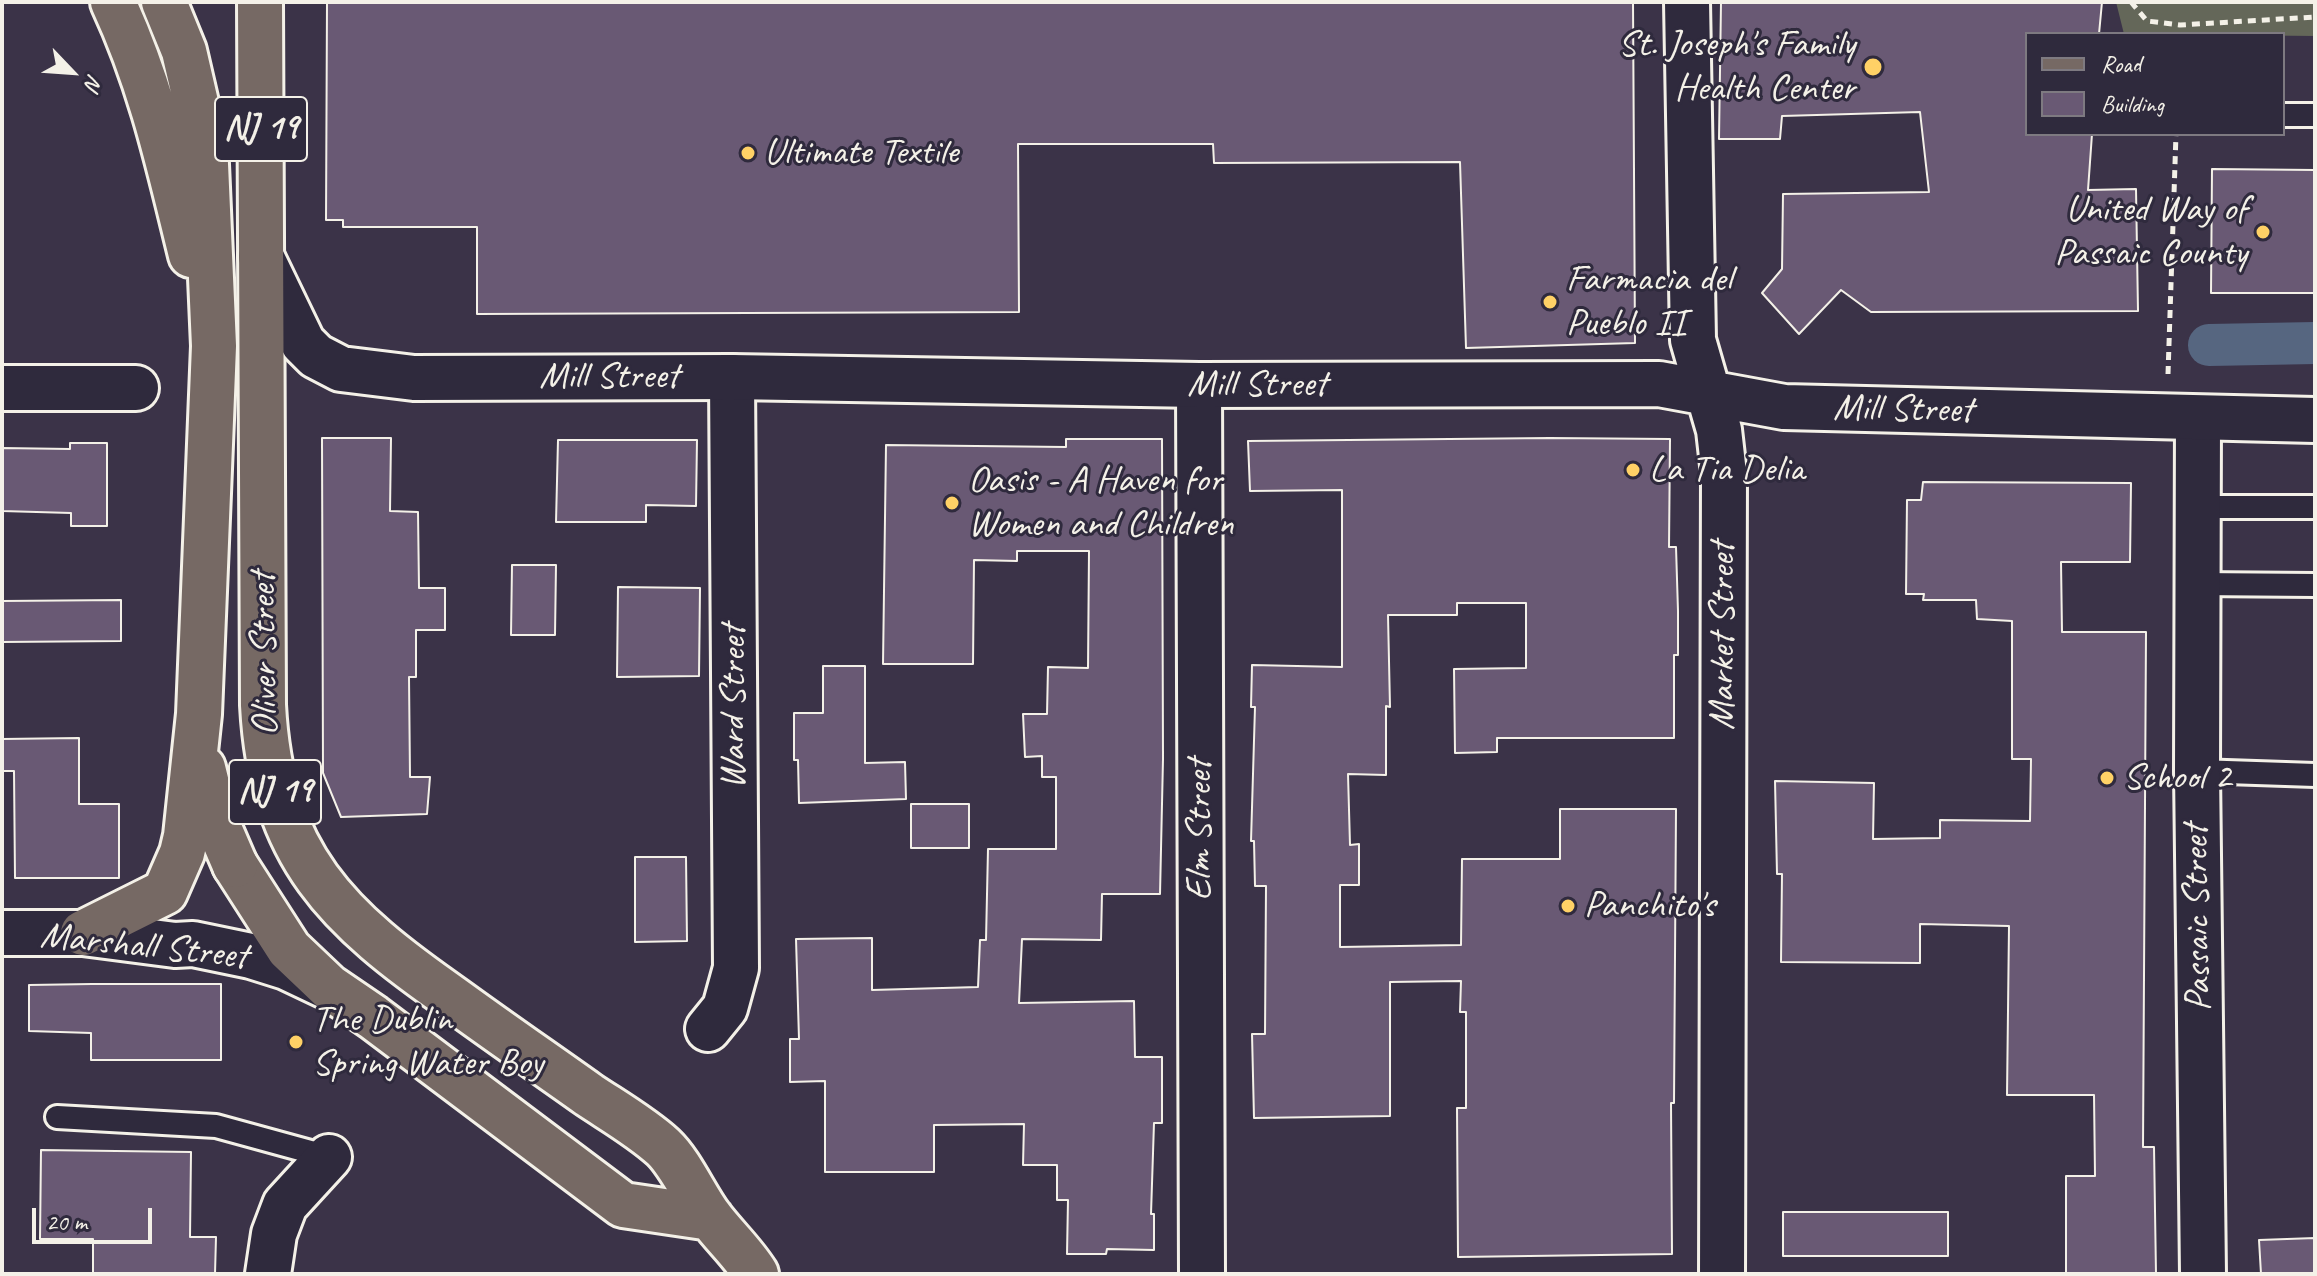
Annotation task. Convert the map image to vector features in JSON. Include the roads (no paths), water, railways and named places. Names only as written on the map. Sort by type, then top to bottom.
[{"type":"main road","points":[[113,2],[131,40],[151,96],[214,346]]},
{"type":"main road","name":"NJ 19","points":[[164,2],[184,51],[205,142],[214,346],[199,714],[204,775],[216,821],[235,865],[289,949],[329,987],[623,1205],[711,1218],[756,1274]]},
{"type":"main road","name":"Oliver Street","points":[[260,2],[263,705],[269,769],[290,831],[323,887],[355,922],[399,962],[665,1148],[711,1218]]},
{"type":"main road","points":[[83,933],[165,892],[186,836],[199,714]]},
{"type":"street","name":"Market Street","points":[[1687,2],[1693,340],[1719,430],[1724,474],[1722,1274]]},
{"type":"street","name":"Mill Street","points":[[261,256],[303,343],[316,356],[341,369],[414,378],[732,377],[1199,385],[1659,384],[1784,407],[2315,420]]},
{"type":"street","name":"Ward Street","points":[[708,1029],[725,1008],[736,968],[732,377]]},
{"type":"street","name":"Elm Street","points":[[1199,385],[1202,1274]]},
{"type":"street","points":[[2,388],[136,388]]},
{"type":"street","name":"Passaic Street","points":[[2198,418],[2197,771],[2203,1274]]},
{"type":"street","name":"Marshall Street","points":[[2,933],[83,933],[175,945],[193,944],[286,967],[329,987]]},
{"type":"street","points":[[268,1274],[274,1234],[285,1205],[329,1157]]},
{"type":"lane","points":[[2285,115],[2315,115]]},
{"type":"lane","points":[[2197,507],[2315,507]]},
{"type":"lane","points":[[2197,584],[2315,585]]},
{"type":"lane","points":[[2197,771],[2315,775]]},
{"type":"lane","points":[[57,1117],[216,1126],[329,1157]]},
{"type":"waterway","points":[[2209,345],[2315,343]]},
{"type":"place","name":"St. Joseph's Family Health Center","points":[[1873,67]]},
{"type":"place","name":"Ultimate Textile","points":[[748,153]]},
{"type":"place","name":"United Way of Passaic County","points":[[2263,232]]},
{"type":"place","name":"Farmacia del Pueblo II","points":[[1550,302]]},
{"type":"place","name":"La Tia Delia","points":[[1633,470]]},
{"type":"place","name":"Oasis - A Haven for Women and Children","points":[[952,503]]},
{"type":"place","name":"School 2","points":[[2107,778]]},
{"type":"place","name":"Panchito's","points":[[1568,906]]},
{"type":"place","name":"The Dublin Spring Water Boy","points":[[296,1042]]}]
